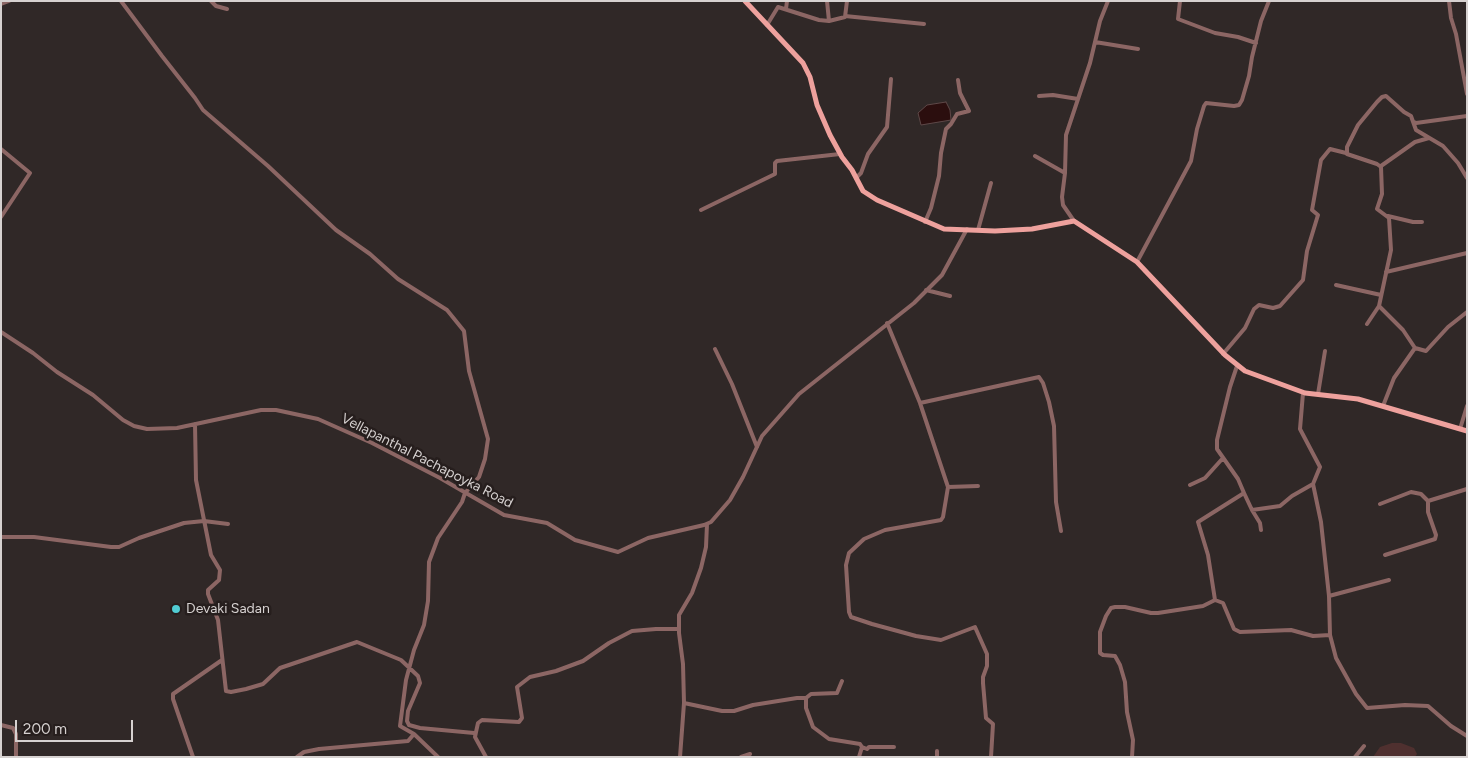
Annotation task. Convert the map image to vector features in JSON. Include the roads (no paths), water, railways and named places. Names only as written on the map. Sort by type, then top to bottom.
[{"type":"main road","points":[[745,1],[802,63],[810,77],[818,106],[840,154],[863,190],[877,200],[944,229],[995,231],[1032,229],[1074,221],[1137,262],[1223,354],[1237,366],[1304,393],[1358,398],[1467,431]]},
{"type":"street","points":[[1,4],[9,1]]},
{"type":"street","points":[[121,1],[203,110],[268,166],[336,230],[370,254],[398,279],[446,310],[464,330],[469,372],[488,439],[485,459],[479,477],[465,493],[462,502],[438,538],[429,562],[428,601],[424,625],[406,680],[400,726],[414,734],[438,757]]},
{"type":"street","points":[[211,1],[216,6],[227,8]]},
{"type":"street","points":[[786,9],[787,1]]},
{"type":"street","points":[[827,1],[829,20]]},
{"type":"street","points":[[845,16],[847,1]]},
{"type":"street","points":[[1074,221],[1063,205],[1062,197],[1066,135],[1090,63],[1100,21],[1108,1]]},
{"type":"street","points":[[1180,1],[1178,19],[1215,33],[1238,37],[1256,43]]},
{"type":"street","points":[[1137,262],[1191,161],[1197,129],[1204,106],[1206,103],[1239,105],[1242,100],[1269,1]]},
{"type":"street","points":[[1449,1],[1467,94]]},
{"type":"street","points":[[767,25],[778,7],[809,18],[829,20],[845,16],[924,24]]},
{"type":"street","points":[[1095,42],[1138,48]]},
{"type":"street","points":[[856,178],[861,172],[868,154],[887,127],[891,79]]},
{"type":"street","points":[[925,222],[932,208],[946,129],[957,114],[969,111],[960,93],[958,80]]},
{"type":"street","points":[[1039,96],[1053,95],[1078,99]]},
{"type":"street","points":[[1346,153],[1353,132],[1382,96],[1387,97],[1411,116],[1416,130],[1443,146],[1458,163],[1467,178]]},
{"type":"street","points":[[1414,122],[1467,116]]},
{"type":"street","points":[[1381,166],[1415,142],[1429,138]]},
{"type":"street","points":[[1,149],[30,174],[1,217]]},
{"type":"street","points":[[1223,354],[1245,328],[1254,309],[1259,305],[1272,308],[1280,306],[1303,280],[1307,251],[1318,215],[1312,210],[1319,165],[1330,149],[1381,166]]},
{"type":"street","points":[[700,210],[775,174],[775,163],[777,162],[840,154]]},
{"type":"street","points":[[1035,156],[1065,173]]},
{"type":"street","points":[[1381,166],[1382,194],[1377,209],[1388,216],[1413,222],[1422,222]]},
{"type":"street","points":[[978,230],[992,184]]},
{"type":"street","points":[[1367,324],[1379,306],[1391,250],[1388,216]]},
{"type":"street","points":[[680,757],[684,703],[679,615],[692,593],[701,568],[706,547],[708,524],[730,500],[762,436],[799,394],[914,303],[942,275],[967,229]]},
{"type":"street","points":[[1386,272],[1467,253]]},
{"type":"street","points":[[1336,285],[1381,295]]},
{"type":"street","points":[[926,290],[950,296]]},
{"type":"street","points":[[1379,306],[1403,330],[1415,348],[1426,351],[1448,327],[1467,312]]},
{"type":"street","points":[[887,323],[920,403],[948,487],[944,517],[941,520],[885,530],[864,539],[849,553],[846,565],[849,612],[851,617],[872,624],[916,636],[940,640],[975,627],[987,654],[987,666],[983,677],[986,718],[993,724],[991,757]]},
{"type":"street","name":"Vellapanthal Pachapoyka Road","points":[[1,332],[93,395],[122,420],[134,426],[147,429],[177,428],[261,410],[276,410],[318,419],[372,444],[465,493],[504,516],[547,523],[575,540],[618,552],[648,538],[708,524]]},
{"type":"street","points":[[1383,406],[1394,378],[1415,348]]},
{"type":"street","points":[[715,349],[732,384],[757,447]]},
{"type":"street","points":[[1318,394],[1325,351]]},
{"type":"street","points":[[1237,366],[1217,440],[1217,450],[1244,493],[1260,523],[1261,530]]},
{"type":"street","points":[[920,403],[1039,377],[1043,383],[1054,426],[1056,502],[1061,531]]},
{"type":"street","points":[[1304,393],[1300,429],[1320,467],[1313,484],[1321,522],[1329,596],[1330,635],[1336,658],[1356,694],[1367,708],[1425,705],[1467,736]]},
{"type":"street","points":[[1460,429],[1467,406]]},
{"type":"street","points":[[196,424],[196,480],[210,554],[220,570],[218,580],[208,590],[208,594],[218,620],[226,691],[231,692],[263,684],[280,668],[357,642],[401,660],[418,676],[420,683],[408,711],[407,721],[410,725],[454,732],[476,732]]},
{"type":"street","points":[[1190,485],[1205,478],[1223,458]]},
{"type":"street","points":[[1252,510],[1280,506],[1292,496],[1313,484]]},
{"type":"street","points":[[948,487],[978,486]]},
{"type":"street","points":[[1428,501],[1467,489]]},
{"type":"street","points":[[1380,504],[1411,492],[1421,494],[1428,501],[1428,512],[1436,534],[1435,539],[1385,555]]},
{"type":"street","points":[[1214,600],[1208,555],[1198,522],[1244,493]]},
{"type":"street","points":[[1,537],[34,537],[119,547],[139,538],[184,524],[204,521],[228,524]]},
{"type":"street","points":[[1329,596],[1389,580]]},
{"type":"street","points":[[1132,757],[1133,740],[1127,712],[1125,682],[1120,665],[1115,656],[1103,655],[1100,652],[1100,632],[1111,608],[1125,606],[1158,613],[1202,606],[1214,600],[1223,603],[1234,629],[1240,632],[1291,630],[1313,636],[1330,635]]},
{"type":"street","points":[[486,757],[475,737],[478,723],[482,720],[519,722],[522,718],[517,687],[530,677],[556,671],[583,661],[609,643],[632,631],[679,629]]},
{"type":"street","points":[[193,757],[173,699],[174,694],[222,660]]},
{"type":"street","points":[[684,703],[722,711],[734,711],[752,705],[806,698],[811,694],[837,693],[842,681]]},
{"type":"street","points":[[806,698],[806,708],[813,727],[829,739],[840,742],[855,742],[866,749],[869,747],[894,747]]},
{"type":"street","points":[[1,725],[12,728],[16,734],[16,757]]},
{"type":"street","points":[[297,757],[304,752],[319,749],[408,740],[414,734]]},
{"type":"street","points":[[1355,757],[1364,746]]},
{"type":"street","points":[[859,757],[862,747]]},
{"type":"street","points":[[937,751],[937,757]]},
{"type":"street","points":[[741,757],[750,754]]},
{"type":"place","name":"Devaki Sadan","points":[[176,609]]}]
